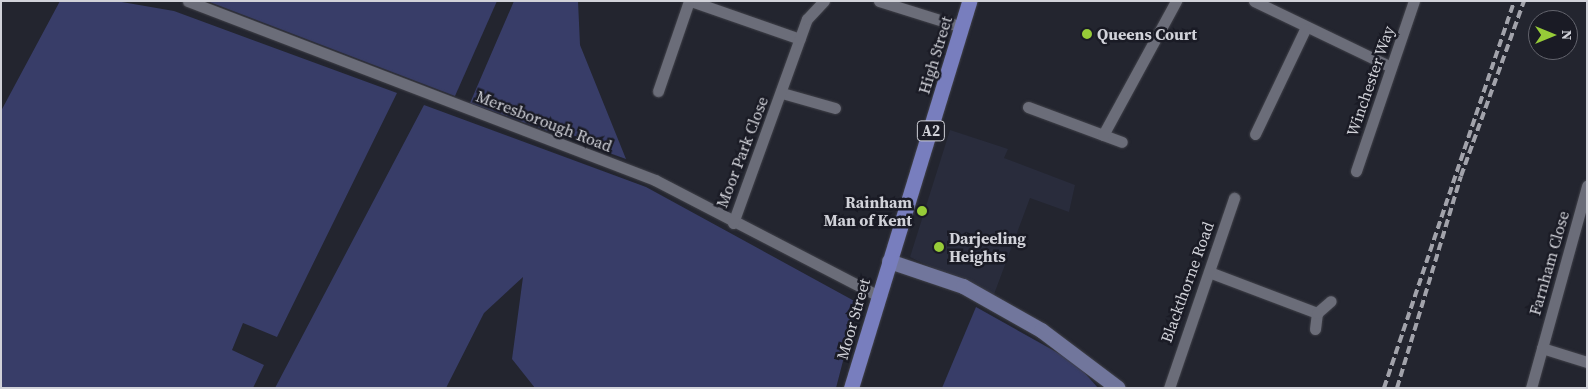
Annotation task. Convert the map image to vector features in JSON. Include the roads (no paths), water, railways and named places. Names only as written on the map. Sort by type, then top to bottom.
[{"type":"main road","name":"High Street","points":[[889,260],[969,1]]},
{"type":"main road","name":"Moor Street","points":[[851,388],[877,295],[889,260]]},
{"type":"street","name":"Meresborough Road","points":[[188,1],[655,180],[732,224],[877,295]]},
{"type":"street","points":[[658,92],[690,1],[800,39]]},
{"type":"street","name":"Moor Park Close","points":[[732,224],[782,93],[800,39],[812,11],[824,1]]},
{"type":"street","points":[[881,1],[962,27]]},
{"type":"street","points":[[1103,135],[1176,1]]},
{"type":"street","points":[[1254,1],[1305,29],[1391,67]]},
{"type":"street","name":"Winchester Way","points":[[1356,171],[1414,1]]},
{"type":"street","points":[[1255,134],[1305,29]]},
{"type":"street","name":"Moor Park Close","points":[[782,93],[835,108]]},
{"type":"street","points":[[1028,107],[1122,142]]},
{"type":"street","name":"Farnham Close","points":[[1531,388],[1587,186]]},
{"type":"street","name":"Blackthorne Road","points":[[1161,388],[1170,382],[1234,198]]},
{"type":"street","points":[[889,260],[963,286],[1041,330],[1114,386]]},
{"type":"street","points":[[1208,272],[1317,313]]},
{"type":"street","points":[[1315,329],[1317,313],[1331,301]]},
{"type":"street","points":[[1542,348],[1587,362]]},
{"type":"railway","points":[[1384,388],[1514,1]]},
{"type":"railway","points":[[1397,388],[1461,176],[1524,1]]},
{"type":"place","name":"Queens Court","points":[[1087,34]]},
{"type":"place","name":"Rainham Man of Kent","points":[[922,211]]},
{"type":"place","name":"Darjeeling Heights","points":[[939,247]]}]
